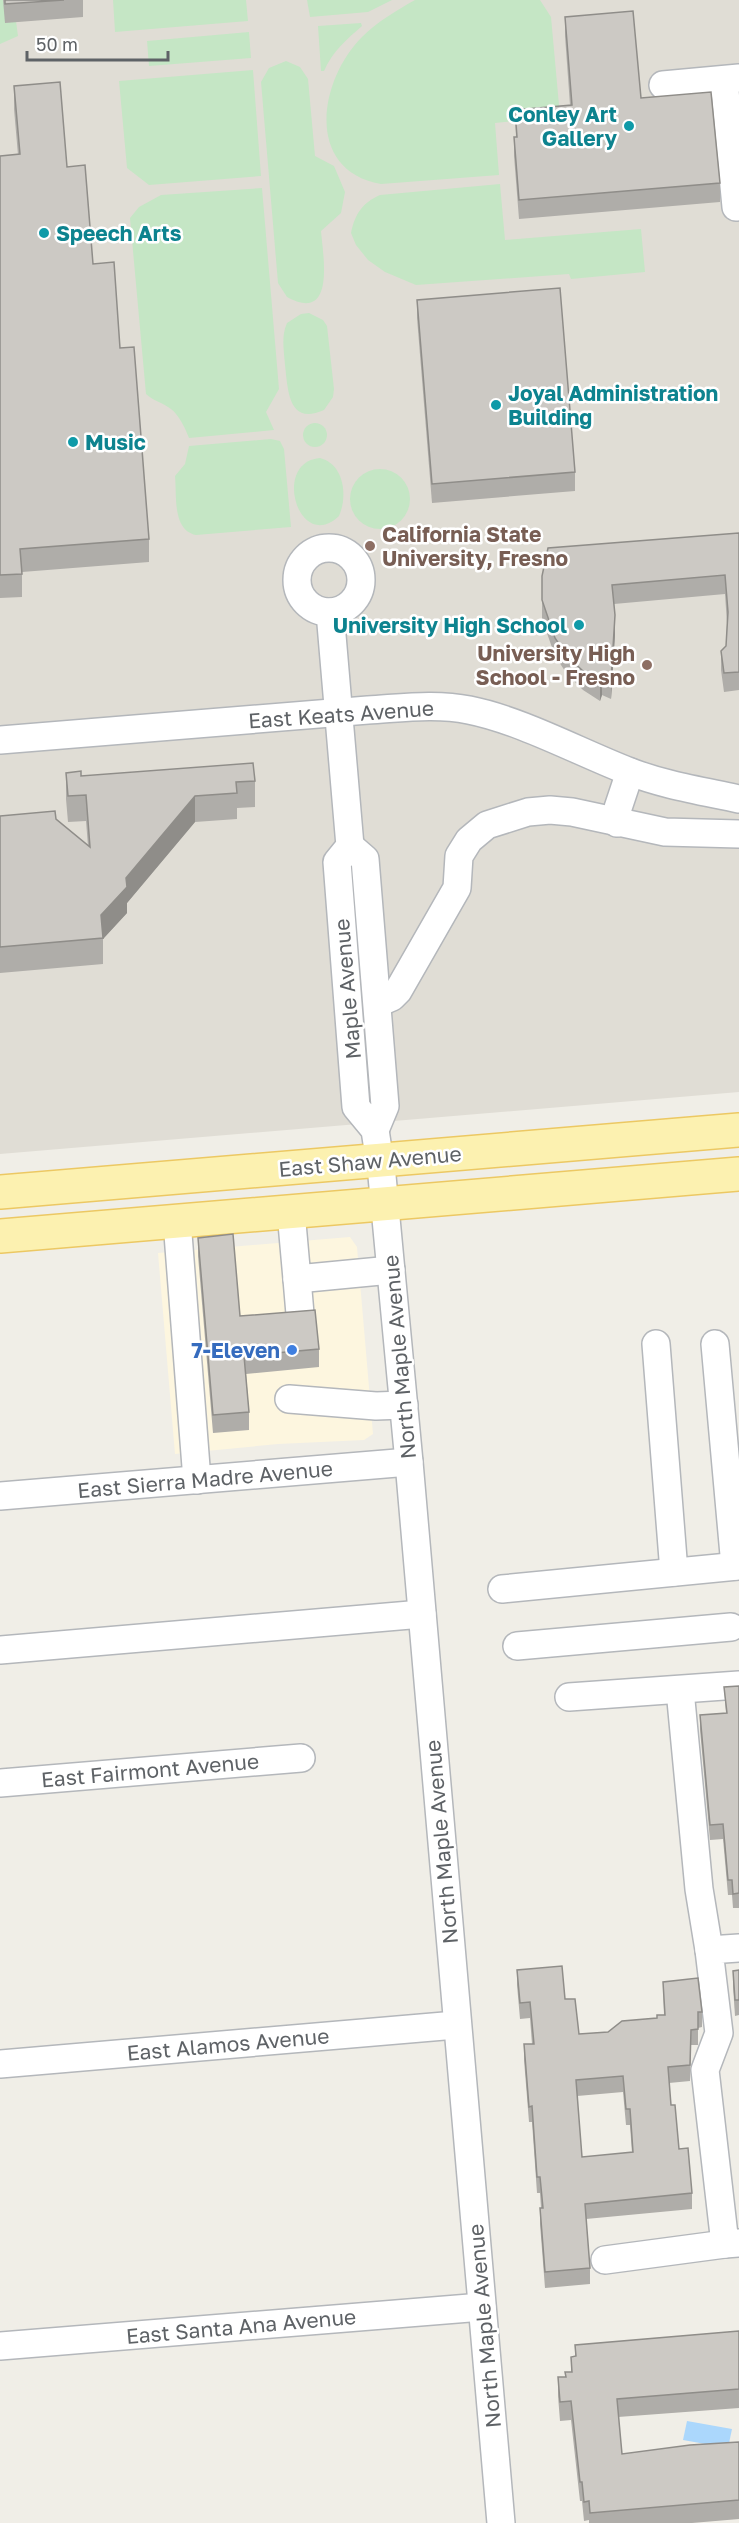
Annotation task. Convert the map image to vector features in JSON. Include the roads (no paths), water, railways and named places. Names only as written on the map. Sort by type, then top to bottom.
[{"type":"main road","name":"East Shaw Avenue","points":[[0,1192],[378,1145],[739,1130]]},
{"type":"main road","name":"East Shaw Avenue","points":[[0,1236],[739,1174]]},
{"type":"street","points":[[663,85],[732,79],[736,207]]},
{"type":"street","points":[[330,612],[350,846]]},
{"type":"street","name":"East Keats Avenue","points":[[0,740],[427,706],[470,710],[501,719],[630,772],[694,790],[739,799]]},
{"type":"street","points":[[617,823],[618,808],[630,772]]},
{"type":"street","points":[[378,1003],[392,997],[398,991],[457,888],[459,856],[477,831],[487,825],[506,817],[550,810],[572,812],[664,832],[739,834]]},
{"type":"street","name":"Maple Avenue","points":[[350,846],[365,859],[386,1106],[378,1145],[356,1107],[337,862],[350,846]]},
{"type":"street","name":"North Maple Avenue","points":[[378,1145],[409,1462],[456,2025],[501,2523]]},
{"type":"street","points":[[291,1212],[300,1314]]},
{"type":"street","points":[[177,1221],[197,1480]]},
{"type":"street","points":[[297,1279],[391,1270]]},
{"type":"street","points":[[656,1344],[674,1572]]},
{"type":"street","points":[[502,1589],[737,1566],[715,1344]]},
{"type":"street","points":[[290,1399],[404,1406]]},
{"type":"street","name":"East Sierra Madre Avenue","points":[[0,1496],[409,1462]]},
{"type":"street","points":[[0,1650],[422,1614]]},
{"type":"street","points":[[516,1646],[736,1627]]},
{"type":"street","points":[[569,1698],[739,1685]]},
{"type":"street","points":[[605,2260],[732,2243],[705,2070],[719,2033],[699,1889],[680,1690]]},
{"type":"street","name":"East Fairmont Avenue","points":[[0,1783],[301,1758]]},
{"type":"street","points":[[709,1950],[739,1948]]},
{"type":"street","name":"East Alamos Avenue","points":[[0,2064],[456,2025]]},
{"type":"street","name":"East Santa Ana Avenue","points":[[0,2346],[482,2307]]},
{"type":"water","points":[[687,2421],[732,2429],[728,2448],[683,2440]]},
{"type":"place","name":"Conley Art Gallery","points":[[629,126]]},
{"type":"place","name":"Speech Arts","points":[[44,233]]},
{"type":"place","name":"Joyal Administration Building","points":[[496,405]]},
{"type":"place","name":"Music","points":[[73,442]]},
{"type":"place","name":"California State University, Fresno","points":[[370,546]]},
{"type":"place","name":"University High School","points":[[579,625]]},
{"type":"place","name":"University High School - Fresno","points":[[647,665]]},
{"type":"place","name":"7-Eleven","points":[[292,1350]]}]
